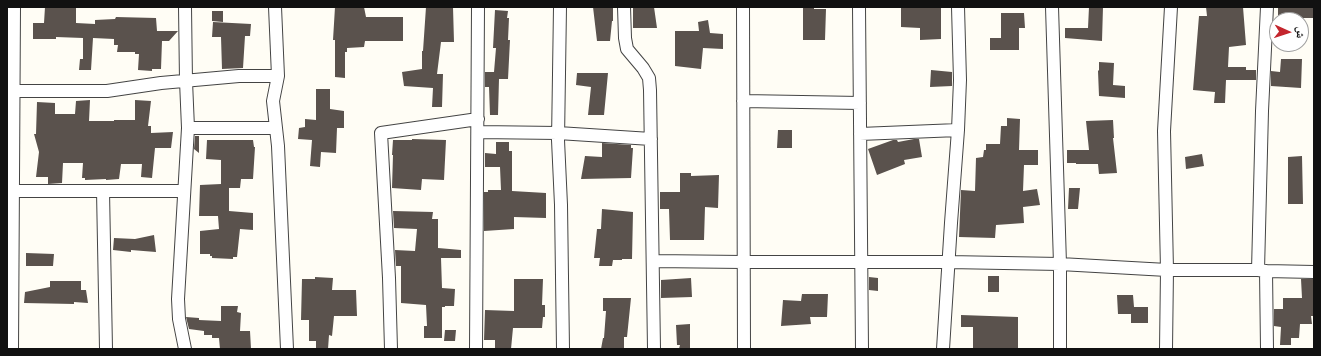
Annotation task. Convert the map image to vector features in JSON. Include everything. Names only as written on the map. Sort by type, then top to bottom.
[{"type":"street","points":[[12,349],[10,213],[13,191],[10,108],[13,92],[14,7]]},
{"type":"street","points":[[185,7],[188,128],[178,299],[179,319],[185,349]]},
{"type":"street","points":[[275,7],[278,76],[273,101],[278,154],[287,349]]},
{"type":"street","points":[[476,349],[478,7]]},
{"type":"street","points":[[560,7],[558,133],[564,349]]},
{"type":"street","points":[[624,7],[625,38],[627,49],[643,68],[649,78],[654,349]]},
{"type":"street","points":[[743,7],[744,349]]},
{"type":"street","points":[[859,7],[860,262],[862,349]]},
{"type":"street","points":[[943,349],[958,130],[960,80],[958,7]]},
{"type":"street","points":[[1052,7],[1060,264],[1060,349]]},
{"type":"street","points":[[1166,349],[1167,270],[1164,131],[1171,7]]},
{"type":"street","points":[[1266,349],[1262,270],[1262,111],[1267,7]]},
{"type":"street","points":[[13,92],[112,91],[161,83],[239,76],[278,76]]},
{"type":"street","points":[[743,101],[860,103]]},
{"type":"street","points":[[391,349],[389,278],[381,133],[478,120]]},
{"type":"street","points":[[188,128],[276,128]]},
{"type":"street","points":[[860,134],[958,130]]},
{"type":"street","points":[[478,132],[558,133],[651,139]]},
{"type":"street","points":[[13,191],[184,191]]},
{"type":"street","points":[[103,191],[106,349]]},
{"type":"street","points":[[653,261],[948,262],[1060,264],[1167,270],[1262,270],[1314,272]]},
{"type":"building","points":[[45,7],[76,7],[76,23],[95,24],[95,20],[115,19],[116,17],[156,18],[157,31],[178,31],[169,41],[162,41],[161,69],[152,69],[152,71],[138,70],[139,54],[135,54],[135,52],[117,52],[118,45],[114,45],[114,39],[93,38],[91,70],[79,70],[80,59],[83,59],[83,38],[56,37],[56,39],[33,39],[33,23],[44,23]]},
{"type":"building","points":[[335,7],[364,7],[366,17],[403,17],[403,41],[365,41],[364,47],[347,48],[347,52],[345,52],[345,78],[335,77],[335,40],[333,40]]},
{"type":"building","points":[[426,7],[453,7],[454,42],[441,42],[437,74],[443,74],[442,107],[432,107],[433,88],[404,86],[402,72],[422,69]]},
{"type":"building","points":[[593,7],[613,7],[613,21],[610,41],[597,41]]},
{"type":"building","points":[[633,7],[654,7],[657,28],[633,28]]},
{"type":"building","points":[[803,7],[826,9],[825,40],[803,40]]},
{"type":"building","points":[[901,7],[941,7],[941,39],[920,40],[920,28],[901,27]]},
{"type":"building","points":[[1089,7],[1103,7],[1102,41],[1065,38],[1065,28],[1088,28]]},
{"type":"building","points":[[1206,7],[1243,7],[1246,45],[1229,47],[1228,67],[1246,67],[1246,70],[1256,70],[1256,80],[1226,80],[1225,103],[1214,103],[1215,92],[1193,90],[1199,16],[1207,16]]},
{"type":"building","points":[[1278,7],[1314,8],[1314,18],[1309,18],[1309,12],[1278,12]]},
{"type":"building","points":[[495,10],[508,11],[508,40],[510,40],[508,79],[499,79],[498,115],[490,115],[489,87],[485,87],[485,72],[494,72],[496,48],[493,48]]},
{"type":"building","points":[[212,11],[223,11],[223,22],[212,21]]},
{"type":"building","points":[[1001,13],[1024,13],[1025,28],[1019,28],[1019,50],[990,50],[990,38],[1001,38]]},
{"type":"building","points":[[708,20],[710,33],[723,34],[723,49],[703,48],[701,69],[675,66],[675,31],[699,31],[698,22]]},
{"type":"building","points":[[213,22],[251,24],[250,36],[245,36],[243,68],[222,69],[221,37],[212,37]]},
{"type":"building","points":[[1281,59],[1302,59],[1301,88],[1271,86],[1271,71],[1280,72]]},
{"type":"building","points":[[1099,62],[1114,63],[1113,85],[1125,86],[1125,98],[1099,96]]},
{"type":"building","points":[[931,70],[952,72],[952,86],[930,87]]},
{"type":"building","points":[[577,73],[608,73],[604,115],[588,115],[591,87],[576,85]]},
{"type":"building","points":[[316,89],[330,89],[330,109],[344,111],[344,128],[337,128],[336,153],[321,152],[320,167],[310,166],[312,140],[298,139],[299,128],[305,127],[305,119],[316,120]]},
{"type":"building","points":[[90,100],[89,121],[135,120],[135,100],[151,101],[148,126],[151,126],[151,133],[173,132],[171,148],[155,148],[152,178],[141,177],[142,164],[121,164],[119,179],[85,180],[85,178],[82,178],[83,163],[63,163],[62,183],[48,184],[48,177],[36,177],[39,152],[34,134],[36,134],[37,102],[55,103],[55,114],[75,114],[76,101]]},
{"type":"building","points":[[1007,118],[1020,119],[1019,150],[1038,150],[1038,165],[1024,165],[1023,191],[1037,189],[1040,205],[1023,207],[1024,223],[996,225],[995,238],[959,237],[961,190],[975,191],[976,158],[983,157],[984,150],[986,150],[986,144],[1000,144],[1001,126],[1007,126]]},
{"type":"building","points":[[1113,120],[1113,138],[1117,173],[1099,174],[1098,164],[1067,163],[1067,150],[1089,150],[1086,121]]},
{"type":"building","points":[[778,130],[792,130],[792,148],[777,148]]},
{"type":"building","points":[[195,136],[199,136],[199,153],[194,149]]},
{"type":"building","points":[[919,139],[922,157],[904,160],[905,164],[877,175],[868,149],[893,140],[897,140],[898,142]]},
{"type":"building","points":[[207,140],[253,140],[255,147],[253,179],[241,179],[240,188],[229,188],[229,211],[253,213],[253,230],[240,229],[237,257],[233,257],[233,259],[212,258],[210,254],[200,254],[200,231],[219,229],[218,216],[199,216],[200,185],[221,184],[221,160],[206,159]]},
{"type":"building","points":[[393,140],[446,140],[444,180],[422,179],[421,190],[392,188]]},
{"type":"building","points":[[496,142],[509,142],[509,151],[512,151],[512,191],[546,193],[546,218],[514,217],[514,229],[484,231],[484,192],[488,192],[488,190],[501,190],[500,167],[485,167],[485,153],[496,154]]},
{"type":"building","points":[[602,143],[631,145],[631,148],[633,148],[631,178],[581,179],[585,156],[602,157]]},
{"type":"building","points":[[1202,154],[1204,166],[1186,169],[1185,157]]},
{"type":"building","points":[[1302,156],[1303,204],[1288,204],[1288,157]]},
{"type":"building","points":[[680,173],[691,173],[691,176],[719,175],[718,208],[705,207],[704,240],[670,240],[669,209],[660,209],[660,192],[680,192]]},
{"type":"building","points":[[1069,188],[1080,188],[1078,209],[1068,209]]},
{"type":"building","points":[[602,209],[633,212],[632,259],[613,260],[612,266],[599,266],[600,258],[594,258],[597,229],[601,229]]},
{"type":"building","points":[[393,211],[433,212],[432,219],[438,219],[438,248],[461,250],[461,258],[441,258],[442,288],[455,289],[454,306],[442,307],[442,338],[424,338],[424,326],[427,326],[426,305],[401,303],[401,266],[396,266],[395,250],[415,251],[417,229],[394,228]]},
{"type":"building","points":[[154,235],[156,252],[113,250],[114,238],[135,239]]},
{"type":"building","points":[[26,253],[54,254],[53,266],[26,266]]},
{"type":"building","points":[[988,276],[999,276],[999,292],[988,292]]},
{"type":"building","points":[[315,277],[333,278],[332,290],[356,290],[357,316],[334,316],[332,336],[329,335],[328,349],[316,349],[316,341],[309,341],[309,320],[301,320],[302,279],[315,279]]},
{"type":"building","points":[[869,277],[878,278],[878,291],[869,290]]},
{"type":"building","points":[[691,278],[692,297],[661,298],[661,280]]},
{"type":"building","points":[[514,279],[543,279],[542,305],[545,305],[545,317],[543,317],[542,328],[513,328],[511,349],[495,349],[495,340],[484,340],[485,310],[514,311]]},
{"type":"building","points":[[1301,279],[1314,279],[1314,316],[1311,316],[1312,324],[1300,324],[1299,338],[1291,338],[1291,345],[1280,345],[1281,327],[1274,326],[1274,309],[1283,309],[1283,298],[1302,298]]},
{"type":"building","points":[[50,281],[81,281],[81,290],[86,290],[88,303],[24,303],[25,292],[50,287]]},
{"type":"building","points":[[802,294],[828,294],[827,317],[810,317],[811,324],[781,326],[783,300],[801,301]]},
{"type":"building","points":[[1117,295],[1133,295],[1134,307],[1148,307],[1148,323],[1131,323],[1131,314],[1118,314]]},
{"type":"building","points":[[603,298],[631,298],[627,337],[624,337],[624,349],[601,349],[604,338],[606,311],[603,311]]},
{"type":"building","points":[[221,306],[238,306],[237,312],[241,313],[240,331],[250,331],[251,349],[220,349],[219,338],[212,338],[212,335],[204,335],[204,331],[189,329],[186,317],[199,318],[199,320],[221,321]]},
{"type":"building","points":[[961,315],[1018,317],[1018,349],[973,349],[973,327],[961,327]]},
{"type":"building","points":[[690,324],[690,349],[679,349],[680,345],[677,345],[676,325]]},
{"type":"building","points":[[445,330],[456,330],[455,341],[444,341]]}]
